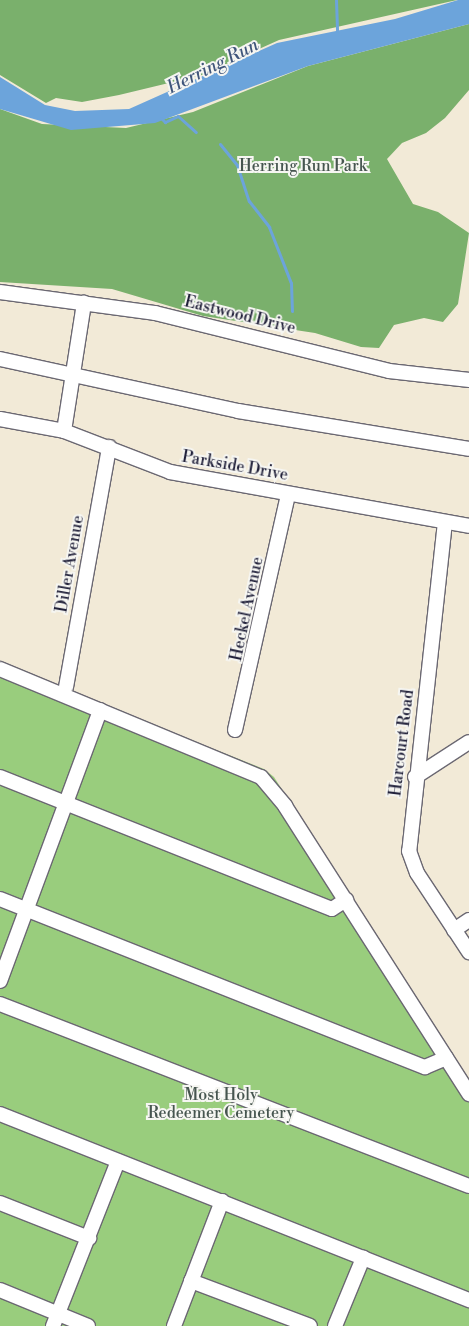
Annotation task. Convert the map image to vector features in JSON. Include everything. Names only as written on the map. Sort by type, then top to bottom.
[{"type":"street","name":"Eastwood Drive","points":[[0,292],[155,312],[389,371],[469,380]]},
{"type":"street","points":[[64,431],[75,374],[84,303]]},
{"type":"street","points":[[0,360],[75,374],[238,411],[469,449]]},
{"type":"street","name":"Parkside Drive","points":[[0,419],[64,431],[170,472],[469,526]]},
{"type":"street","name":"Diller Avenue","points":[[66,687],[109,447]]},
{"type":"street","name":"Heckel Avenue","points":[[235,730],[288,494]]},
{"type":"street","name":"Harcourt Road","points":[[445,522],[415,776],[411,860],[469,952]]},
{"type":"street","points":[[0,669],[261,777],[346,900],[469,1094]]},
{"type":"street","points":[[0,981],[28,910],[100,710]]},
{"type":"street","points":[[415,776],[469,742]]},
{"type":"street","points":[[0,777],[332,909],[346,900]]},
{"type":"street","points":[[0,899],[425,1067],[446,1058]]},
{"type":"street","points":[[454,930],[469,920]]},
{"type":"street","points":[[0,1004],[469,1186]]},
{"type":"street","points":[[0,1114],[469,1300]]},
{"type":"street","points":[[55,1320],[118,1161]]},
{"type":"street","points":[[174,1326],[222,1201]]},
{"type":"street","points":[[0,1203],[89,1238]]},
{"type":"street","points":[[335,1326],[363,1258]]},
{"type":"street","points":[[191,1281],[310,1326]]},
{"type":"street","points":[[0,1290],[55,1320],[88,1326]]},
{"type":"green space","points":[[0,0],[457,0],[279,40],[202,75],[82,102],[56,98],[46,103],[0,75]]},
{"type":"green space","name":"Herring Run Park","points":[[469,24],[469,90],[445,118],[426,133],[402,143],[387,159],[413,204],[438,212],[469,233],[458,304],[443,322],[424,318],[394,325],[379,348],[361,347],[315,333],[203,316],[112,289],[0,282],[0,109],[42,124],[126,128],[193,112],[308,66]]},
{"type":"green space","name":"Most Holy Redeemer Cemetery","points":[[0,664],[264,769],[274,777],[469,1084],[469,1326],[0,1326]]},
{"type":"water","name":"Herring Run","points":[[458,0],[469,0],[469,24],[308,66],[155,123],[71,130],[0,109],[0,77],[45,105],[75,111],[129,109],[277,43],[395,19]]},
{"type":"waterway","points":[[336,0],[337,31]]},
{"type":"waterway","points":[[161,118],[165,122],[178,116],[196,132]]},
{"type":"waterway","points":[[220,144],[237,165],[249,201],[269,227],[291,283],[292,311]]}]
